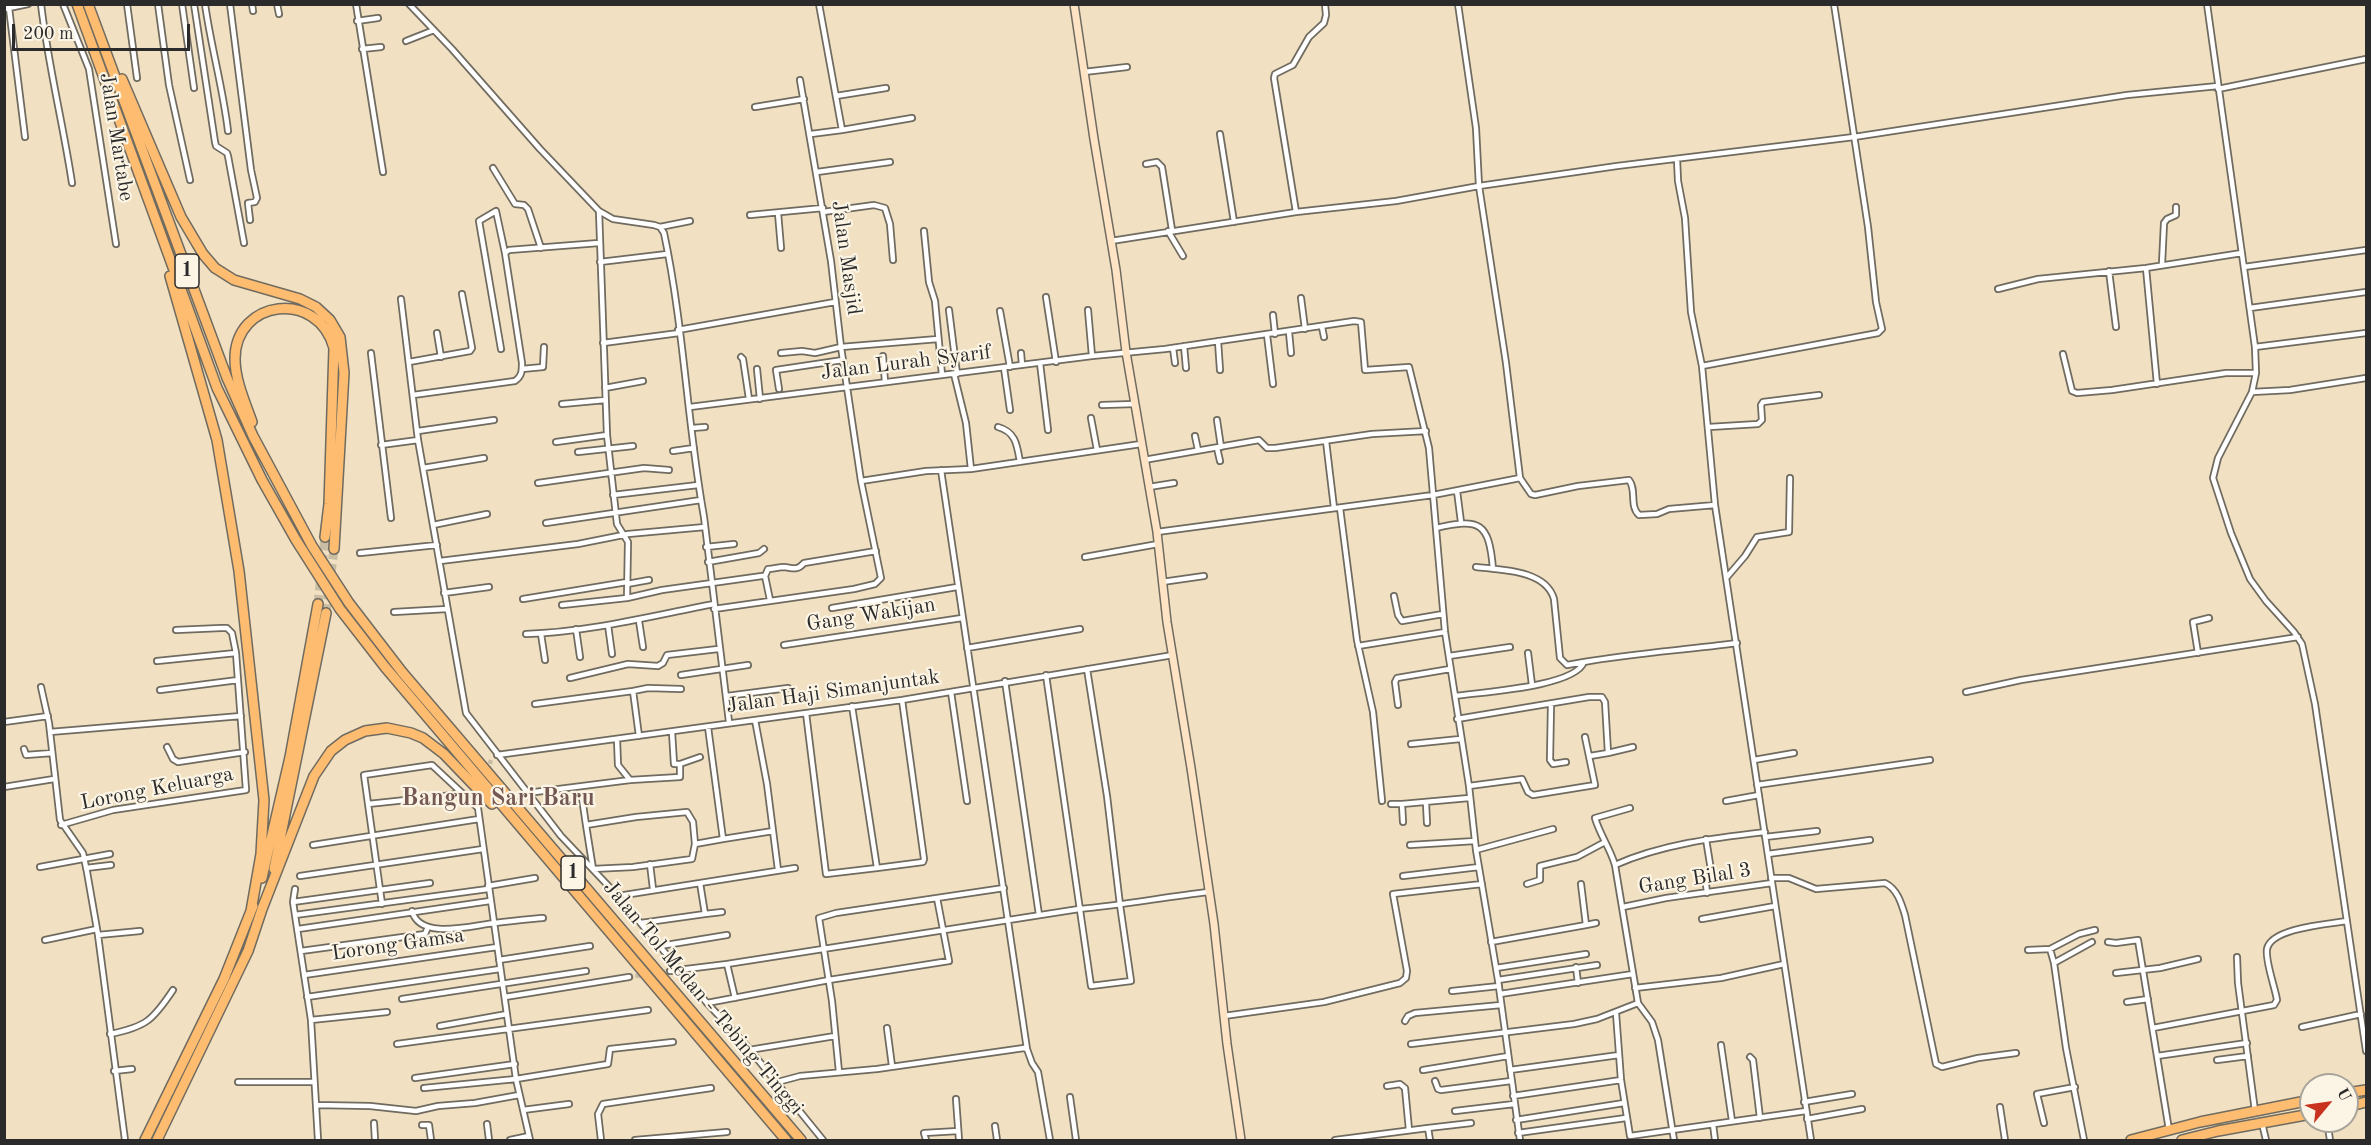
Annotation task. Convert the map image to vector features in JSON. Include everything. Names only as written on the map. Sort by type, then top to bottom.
[{"type":"highway","name":"1","points":[[77,4],[160,235]]},
{"type":"highway","name":"1","points":[[88,4],[102,42]]},
{"type":"highway","name":"Jalan Tol Medan - Tebing Tinggi","points":[[102,42],[227,378],[283,494],[330,574],[402,672],[801,1140]]},
{"type":"highway","points":[[102,42],[121,77],[181,217],[203,254],[215,268],[234,280],[300,299],[316,307],[330,320],[340,337],[344,373],[334,549]]},
{"type":"highway","name":"Jalan Tol Medan - Tebing Tinggi","points":[[160,235],[217,388],[262,480],[300,547],[347,619],[521,830],[786,1140]]},
{"type":"highway","points":[[160,235],[217,440],[239,571],[264,800],[261,855],[250,911]]},
{"type":"highway","points":[[283,494],[242,391],[235,359],[239,337],[250,321],[266,312],[285,308],[300,310],[315,317],[327,331],[334,348],[329,504],[325,537]]},
{"type":"highway","points":[[145,1140],[224,979],[269,854],[318,604]]},
{"type":"highway","points":[[268,892],[326,613]]},
{"type":"highway","points":[[157,1140],[248,951],[268,892],[319,767],[338,745],[365,731],[393,729],[423,738],[444,754],[521,830]]},
{"type":"highway","points":[[2131,1140],[2299,1102]]},
{"type":"highway","points":[[2182,1140],[2219,1136],[2262,1123],[2299,1116]]},
{"type":"street","points":[[25,137],[7,9],[27,4]]},
{"type":"street","points":[[41,4],[52,82],[64,131],[72,183]]},
{"type":"street","name":"Jalan Martabe","points":[[63,4],[89,69],[116,244]]},
{"type":"street","points":[[127,4],[137,78]]},
{"type":"street","points":[[158,4],[169,85],[190,180]]},
{"type":"street","points":[[182,4],[194,88]]},
{"type":"street","points":[[194,4],[215,142],[216,146],[228,156],[244,243]]},
{"type":"street","points":[[205,4],[228,131]]},
{"type":"street","points":[[230,4],[251,170],[257,198],[255,202],[248,203],[250,220]]},
{"type":"street","points":[[252,4],[254,11]]},
{"type":"street","points":[[278,4],[279,14]]},
{"type":"street","points":[[356,4],[383,172]]},
{"type":"street","points":[[409,4],[599,211],[613,219],[660,227],[690,221]]},
{"type":"street","points":[[819,4],[842,130]]},
{"type":"street","points":[[1074,4],[1126,352],[1157,532],[1162,582],[1209,892],[1241,1140]]},
{"type":"street","points":[[1296,213],[1274,78],[1297,61],[1308,37],[1324,23],[1325,4]]},
{"type":"street","points":[[1458,4],[1476,128],[1479,186],[1506,363],[1520,478],[1531,494],[1535,495],[1578,486],[1629,480],[1632,484],[1634,509],[1639,514],[1657,514],[1669,509],[1715,505]]},
{"type":"street","points":[[1702,366],[1881,332],[1868,227],[1834,4]]},
{"type":"street","points":[[2209,5],[2218,88],[2255,347],[2256,373],[2252,392],[2218,458],[2213,478],[2231,533],[2250,579],[2302,644],[2315,704],[2367,1051]]},
{"type":"street","points":[[357,21],[378,18]]},
{"type":"street","points":[[406,41],[434,30]]},
{"type":"street","points":[[362,49],[381,47]]},
{"type":"street","points":[[1111,241],[1385,202],[1479,186],[1854,137],[2127,95],[2218,88],[2367,59]]},
{"type":"street","points":[[1084,72],[1127,67]]},
{"type":"street","name":"Jalan Masjid","points":[[770,600],[854,589],[878,583],[881,578],[861,481],[823,210],[800,80]]},
{"type":"street","points":[[836,96],[886,88]]},
{"type":"street","points":[[755,107],[804,99]]},
{"type":"street","points":[[811,134],[912,118]]},
{"type":"street","points":[[1220,134],[1234,222]]},
{"type":"street","points":[[1677,159],[1678,181],[1685,218],[1690,312],[1702,366],[1715,505],[1810,1140]]},
{"type":"street","points":[[817,172],[890,162]]},
{"type":"street","points":[[1146,164],[1157,162],[1162,166],[1170,231],[1183,256]]},
{"type":"street","points":[[493,168],[514,204],[524,205],[528,209],[541,248]]},
{"type":"street","points":[[750,215],[874,205],[885,208],[890,224],[893,260]]},
{"type":"street","points":[[2162,264],[2164,223],[2176,215],[2176,207]]},
{"type":"street","points":[[413,395],[515,381],[519,378],[522,369],[505,253],[495,211],[479,221],[501,349]]},
{"type":"street","points":[[599,211],[605,400],[615,512],[617,524],[628,542],[627,598]]},
{"type":"street","points":[[778,213],[781,248]]},
{"type":"street","points":[[660,227],[664,233],[668,254],[690,407],[718,649],[727,696],[729,722]]},
{"type":"street","points":[[924,231],[929,282],[935,301],[942,375]]},
{"type":"street","points":[[505,253],[509,250],[599,243]]},
{"type":"street","points":[[2244,267],[2367,250]]},
{"type":"street","points":[[1998,289],[2038,279],[2146,268],[2242,253]]},
{"type":"street","points":[[600,262],[668,254]]},
{"type":"street","points":[[2146,268],[2157,384]]},
{"type":"street","points":[[2109,271],[2116,327]]},
{"type":"street","points":[[2250,308],[2367,292]]},
{"type":"street","points":[[409,362],[466,353],[472,348],[462,294]]},
{"type":"street","points":[[1046,297],[1056,362]]},
{"type":"street","points":[[401,298],[418,440],[464,709],[527,793],[574,850],[618,896],[823,1140]]},
{"type":"street","points":[[1301,298],[1305,329]]},
{"type":"street","points":[[603,343],[836,302]]},
{"type":"street","points":[[948,310],[971,469]]},
{"type":"street","points":[[1088,310],[1092,356]]},
{"type":"street","points":[[1000,311],[1010,410]]},
{"type":"street","points":[[1273,315],[1275,334]]},
{"type":"street","name":"Jalan Lurah Syarif","points":[[690,407],[1092,356],[1173,348],[1361,322],[1366,371],[1409,367],[1426,432]]},
{"type":"street","points":[[1322,327],[1324,337]]},
{"type":"street","points":[[1288,332],[1291,353]]},
{"type":"street","points":[[437,333],[441,357]]},
{"type":"street","points":[[2255,347],[2367,333]]},
{"type":"street","points":[[1268,335],[1273,384]]},
{"type":"street","points":[[781,353],[802,351],[815,353],[841,347],[938,339]]},
{"type":"street","points":[[1218,341],[1220,370]]},
{"type":"street","points":[[1184,346],[1186,368]]},
{"type":"street","points":[[522,369],[543,367],[544,347]]},
{"type":"street","points":[[1173,348],[1175,363]]},
{"type":"street","points":[[371,353],[391,518]]},
{"type":"street","points":[[1021,353],[1022,365]]},
{"type":"street","points":[[2063,354],[2071,388],[2077,393],[2226,373],[2256,373]]},
{"type":"street","points":[[882,356],[885,382]]},
{"type":"street","points":[[741,357],[749,399]]},
{"type":"street","points":[[779,388],[776,370],[843,360]]},
{"type":"street","points":[[1040,363],[1048,430]]},
{"type":"street","points":[[757,369],[760,399]]},
{"type":"street","points":[[677,375],[685,375]]},
{"type":"street","points":[[2252,392],[2290,390],[2367,378]]},
{"type":"street","points":[[605,388],[643,381]]},
{"type":"street","points":[[1709,427],[1758,424],[1762,420],[1761,405],[1763,402],[1819,395]]},
{"type":"street","points":[[562,404],[605,400]]},
{"type":"street","points":[[1102,405],[1135,404]]},
{"type":"street","points":[[1091,418],[1097,450]]},
{"type":"street","points":[[418,431],[494,420]]},
{"type":"street","points":[[1217,420],[1220,461]]},
{"type":"street","points":[[692,428],[705,427]]},
{"type":"street","points":[[998,427],[1007,429],[1014,436],[1020,462]]},
{"type":"street","points":[[1144,460],[1259,440],[1268,449],[1372,434],[1426,432],[1432,469],[1444,632],[1469,786],[1476,850],[1499,986],[1520,1140]]},
{"type":"street","points":[[556,442],[608,435]]},
{"type":"street","points":[[1195,436],[1198,450]]},
{"type":"street","points":[[381,445],[418,440]]},
{"type":"street","points":[[1326,441],[1358,646],[1373,712],[1382,801]]},
{"type":"street","points":[[861,481],[941,470],[971,469],[1141,444]]},
{"type":"street","points":[[578,452],[633,446]]},
{"type":"street","points":[[673,451],[694,448]]},
{"type":"street","points":[[423,468],[484,458]]},
{"type":"street","points":[[538,483],[644,468],[669,470]]},
{"type":"street","points":[[941,470],[1028,1049],[1039,1077],[1050,1140]]},
{"type":"street","points":[[1157,532],[1433,495],[1520,478]]},
{"type":"street","points":[[1727,577],[1757,537],[1789,532],[1790,478]]},
{"type":"street","points":[[1149,487],[1174,483]]},
{"type":"street","points":[[613,495],[698,484]]},
{"type":"street","points":[[1456,491],[1461,522]]},
{"type":"street","points":[[546,523],[701,500]]},
{"type":"street","points":[[434,525],[487,514]]},
{"type":"street","points":[[1436,528],[1461,522],[1477,525],[1486,535],[1491,547],[1493,569]]},
{"type":"street","points":[[440,561],[578,544],[623,534],[705,527]]},
{"type":"street","points":[[706,548],[734,544]]},
{"type":"street","points":[[1085,557],[1158,544]]},
{"type":"street","points":[[360,553],[437,545]]},
{"type":"street","points":[[708,562],[759,553],[764,549]]},
{"type":"street","points":[[526,634],[608,626],[663,614],[770,600],[765,576],[768,569],[799,568],[804,563],[876,551]]},
{"type":"street","points":[[1476,567],[1526,575],[1546,584],[1554,599],[1560,658],[1567,665],[1627,654],[1737,643]]},
{"type":"street","points":[[562,605],[627,598],[662,590],[765,576]]},
{"type":"street","points":[[1162,582],[1204,576]]},
{"type":"street","points":[[524,599],[649,580]]},
{"type":"street","points":[[444,593],[489,587]]},
{"type":"street","points":[[832,608],[957,587]]},
{"type":"street","points":[[1394,596],[1398,615],[1402,621],[1443,614]]},
{"type":"street","points":[[394,612],[447,609]]},
{"type":"street","name":"Gang Wakijan","points":[[784,645],[962,618]]},
{"type":"street","points":[[2199,653],[2193,622],[2209,618]]},
{"type":"street","points":[[639,621],[643,647]]},
{"type":"street","points":[[608,626],[612,654]]},
{"type":"street","name":"Lorong Keluarga","points":[[61,825],[113,810],[246,790],[236,653],[232,633],[227,628],[176,630]]},
{"type":"street","points":[[576,629],[580,657]]},
{"type":"street","points":[[967,648],[1080,629]]},
{"type":"street","points":[[1358,646],[1444,632]]},
{"type":"street","points":[[541,634],[545,660]]},
{"type":"street","points":[[1966,692],[2021,680],[2298,637]]},
{"type":"street","points":[[1449,656],[1510,647]]},
{"type":"street","points":[[570,678],[628,664],[658,666],[667,656],[718,649]]},
{"type":"street","points":[[157,661],[236,653]]},
{"type":"street","points":[[1528,653],[1532,685]]},
{"type":"street","name":"Jalan Haji Simanjuntak","points":[[497,754],[902,700],[1005,681],[1173,655]]},
{"type":"street","points":[[1455,696],[1544,684],[1580,669],[1584,662]]},
{"type":"street","points":[[681,675],[748,665]]},
{"type":"street","points":[[1046,675],[1091,986],[1131,981],[1107,796],[1087,669]]},
{"type":"street","points":[[1398,705],[1395,682],[1398,678],[1450,669]]},
{"type":"street","points":[[160,690],[238,680]]},
{"type":"street","points":[[1005,681],[1038,915]]},
{"type":"street","points":[[41,687],[48,716],[61,825],[79,848],[84,860],[97,928],[124,1140]]},
{"type":"street","points":[[535,705],[648,688],[681,689]]},
{"type":"street","points":[[727,696],[788,688]]},
{"type":"street","points":[[633,691],[639,736]]},
{"type":"street","points":[[951,692],[967,801]]},
{"type":"street","points":[[1457,719],[1589,697],[1602,697],[1605,702],[1608,753]]},
{"type":"street","points":[[806,713],[826,874],[915,864],[923,862],[924,859],[902,700]]},
{"type":"street","points":[[1551,704],[1550,760],[1553,764],[1566,762]]},
{"type":"street","points":[[852,706],[877,868]]},
{"type":"street","points":[[4,722],[48,716]]},
{"type":"street","points":[[50,732],[241,716]]},
{"type":"street","points":[[755,720],[778,870]]},
{"type":"street","points":[[708,727],[723,839]]},
{"type":"street","points":[[672,732],[673,761],[680,764],[700,757]]},
{"type":"street","points":[[1469,786],[1522,779],[1528,792],[1533,795],[1591,786],[1594,784],[1585,737]]},
{"type":"street","points":[[617,739],[618,765],[630,780]]},
{"type":"street","points":[[1411,744],[1460,739]]},
{"type":"street","points":[[167,747],[173,759],[178,762],[244,752]]},
{"type":"street","points":[[1590,756],[1633,747]]},
{"type":"street","points":[[24,749],[26,755],[52,753]]},
{"type":"street","points":[[1754,760],[1794,753]]},
{"type":"street","points":[[491,760],[497,754]]},
{"type":"street","points":[[1757,785],[1930,760]]},
{"type":"street","points":[[527,793],[630,780],[680,777],[680,764]]},
{"type":"street","points":[[382,904],[364,775],[432,765],[477,808]]},
{"type":"street","points":[[4,787],[54,779]]},
{"type":"street","points":[[428,799],[462,793]]},
{"type":"street","points":[[1726,801],[1759,795]]},
{"type":"street","points":[[582,798],[593,869]]},
{"type":"street","points":[[1391,804],[1469,798]]},
{"type":"street","points":[[368,804],[406,800]]},
{"type":"street","points":[[477,801],[516,1079],[529,1138],[510,1140]]},
{"type":"street","points":[[1426,803],[1427,823]]},
{"type":"street","points":[[1402,804],[1403,822]]},
{"type":"street","points":[[1630,808],[1595,818],[1615,865],[1638,1003],[1652,1022],[1658,1040],[1674,1140]]},
{"type":"street","points":[[586,825],[687,812],[693,822],[695,844],[692,859],[633,867],[593,869]]},
{"type":"street","points":[[313,845],[479,819]]},
{"type":"street","points":[[1476,850],[1553,829]]},
{"type":"street","points":[[695,844],[773,831]]},
{"type":"street","points":[[1615,865],[1637,856],[1706,839],[1817,831]]},
{"type":"street","points":[[1706,839],[1711,870],[1705,875],[1707,892]]},
{"type":"street","points":[[1768,854],[1870,840]]},
{"type":"street","points":[[1410,845],[1475,841]]},
{"type":"street","points":[[1527,884],[1540,880],[1540,866],[1577,857],[1607,844]]},
{"type":"street","points":[[574,850],[589,847]]},
{"type":"street","points":[[300,876],[483,849]]},
{"type":"street","points":[[40,867],[110,855]]},
{"type":"street","points":[[650,864],[653,889]]},
{"type":"street","points":[[86,868],[111,865]]},
{"type":"street","points":[[1403,876],[1479,867]]},
{"type":"street","points":[[618,896],[795,868]]},
{"type":"street","name":"Gang Bilal 3","points":[[1623,907],[1789,878],[1816,889],[1885,883],[1891,886],[1898,896],[1905,915],[1936,1064],[1942,1067],[1978,1058],[2016,1053]]},
{"type":"street","points":[[295,915],[382,904],[535,879]]},
{"type":"street","points":[[293,902],[430,883]]},
{"type":"street","points":[[700,883],[705,914]]},
{"type":"street","points":[[1224,1016],[1324,1002],[1400,983],[1406,978],[1407,971],[1393,894],[1482,884]]},
{"type":"street","points":[[1581,884],[1586,925]]},
{"type":"street","points":[[839,1072],[829,980],[818,920],[821,916],[1004,888]]},
{"type":"street","points":[[295,889],[293,902],[311,1020],[318,1140]]},
{"type":"street","points":[[670,971],[822,950],[1038,915],[1209,892]]},
{"type":"street","points":[[707,1003],[949,961],[937,898]]},
{"type":"street","points":[[298,928],[490,901]]},
{"type":"street","points":[[1702,919],[1775,906]]},
{"type":"street","points":[[412,911],[415,920],[428,927],[452,929],[543,918]]},
{"type":"street","points":[[641,923],[722,912]]},
{"type":"street","points":[[2153,1028],[2276,1004],[2267,949],[2277,936],[2294,930],[2347,921]]},
{"type":"street","points":[[1491,941],[1596,923]]},
{"type":"street","points":[[301,951],[425,934],[428,927]]},
{"type":"street","points":[[45,940],[97,928]]},
{"type":"street","points":[[2028,950],[2050,949],[2079,934],[2095,930]]},
{"type":"street","points":[[98,935],[140,931]]},
{"type":"street","points":[[2079,934],[2084,946]]},
{"type":"street","points":[[660,946],[727,936]]},
{"type":"street","points":[[2108,942],[2138,940],[2169,1130]]},
{"type":"street","points":[[2054,963],[2092,942]]},
{"type":"street","points":[[499,960],[590,946]]},
{"type":"street","name":"Lorong Gamsa","points":[[304,975],[497,947]]},
{"type":"street","points":[[2050,949],[2084,1140]]},
{"type":"street","points":[[1496,968],[1586,954]]},
{"type":"street","points":[[2237,957],[2255,1111]]},
{"type":"street","points":[[2116,973],[2198,959]]},
{"type":"street","points":[[728,964],[735,998]]},
{"type":"street","points":[[1635,988],[1721,978],[1784,964]]},
{"type":"street","points":[[1498,980],[1597,965]]},
{"type":"street","points":[[1576,968],[1578,984]]},
{"type":"street","points":[[307,997],[500,969]]},
{"type":"street","points":[[402,999],[586,971]]},
{"type":"street","points":[[1500,994],[1633,974]]},
{"type":"street","points":[[505,997],[629,977]]},
{"type":"street","points":[[1452,991],[1499,986]]},
{"type":"street","points":[[110,1034],[129,1030],[148,1022],[159,1013],[173,990]]},
{"type":"street","points":[[2127,1002],[2148,999]]},
{"type":"street","points":[[1411,1044],[1597,1020],[1638,1003]]},
{"type":"street","points":[[1405,1021],[1408,1016],[1415,1014],[1501,1005]]},
{"type":"street","points":[[397,1044],[648,1010]]},
{"type":"street","points":[[311,1020],[387,1012]]},
{"type":"street","points":[[1616,1012],[1621,1080],[1630,1136],[1806,1112]]},
{"type":"street","points":[[440,1026],[507,1014]]},
{"type":"street","points":[[2302,1027],[2361,1014]]},
{"type":"street","points":[[886,1028],[892,1066]]},
{"type":"street","points":[[749,1050],[835,1036]]},
{"type":"street","points":[[424,1088],[516,1079],[608,1064],[610,1050],[673,1042]]},
{"type":"street","points":[[2157,1056],[2247,1043]]},
{"type":"street","points":[[1720,1045],[1732,1121]]},
{"type":"street","points":[[774,1083],[800,1076],[946,1060],[1001,1050],[1028,1049]]},
{"type":"street","points":[[1510,1070],[1619,1055]]},
{"type":"street","points":[[1423,1070],[1508,1056]]},
{"type":"street","points":[[2217,1060],[2248,1056]]},
{"type":"street","points":[[1750,1057],[1753,1060],[1760,1118]]},
{"type":"street","points":[[415,1078],[515,1064]]},
{"type":"street","points":[[114,1071],[132,1069]]},
{"type":"street","points":[[1513,1096],[1621,1080]]},
{"type":"street","points":[[1435,1081],[1438,1089],[1441,1090],[1511,1081]]},
{"type":"street","points":[[238,1082],[314,1082]]},
{"type":"street","points":[[1387,1086],[1400,1084],[1405,1088],[1409,1130]]},
{"type":"street","points":[[2044,1123],[2037,1094],[2075,1087]]},
{"type":"street","points":[[601,1140],[598,1114],[603,1104],[711,1088]]},
{"type":"street","points":[[1804,1102],[1852,1094]]},
{"type":"street","points":[[316,1105],[364,1106],[416,1111],[519,1095]]},
{"type":"street","points":[[1070,1097],[1076,1140]]},
{"type":"street","points":[[956,1100],[958,1140]]},
{"type":"street","points":[[1516,1120],[1624,1103]]},
{"type":"street","points":[[522,1110],[569,1104]]},
{"type":"street","points":[[1455,1111],[1514,1104]]},
{"type":"street","points":[[2000,1107],[2005,1140]]},
{"type":"street","points":[[1807,1119],[1862,1109]]},
{"type":"street","points":[[1518,1133],[1626,1118]]},
{"type":"street","points":[[374,1123],[375,1140]]},
{"type":"street","points":[[1335,1140],[1368,1138],[1409,1130],[1471,1123]]},
{"type":"street","points":[[2262,1123],[2266,1140]]},
{"type":"street","points":[[1713,1124],[1715,1140]]},
{"type":"street","points":[[422,1125],[429,1125],[431,1140]]},
{"type":"street","points":[[487,1125],[489,1140]]},
{"type":"street","points":[[995,1126],[997,1140]]},
{"type":"street","points":[[1428,1128],[1430,1140]]},
{"type":"street","points":[[926,1140],[924,1133],[958,1131]]},
{"type":"street","points":[[635,1140],[727,1132]]},
{"type":"street","points":[[1649,1133],[1650,1140]]},
{"type":"tunnel","points":[[318,604],[325,537]]},
{"type":"tunnel","points":[[326,613],[334,549]]},
{"type":"tunnel","points":[[488,770],[491,760]]},
{"type":"tunnel","points":[[629,977],[670,971]]},
{"type":"district","name":"Bangun Sari Baru","points":[[498,799]]}]
